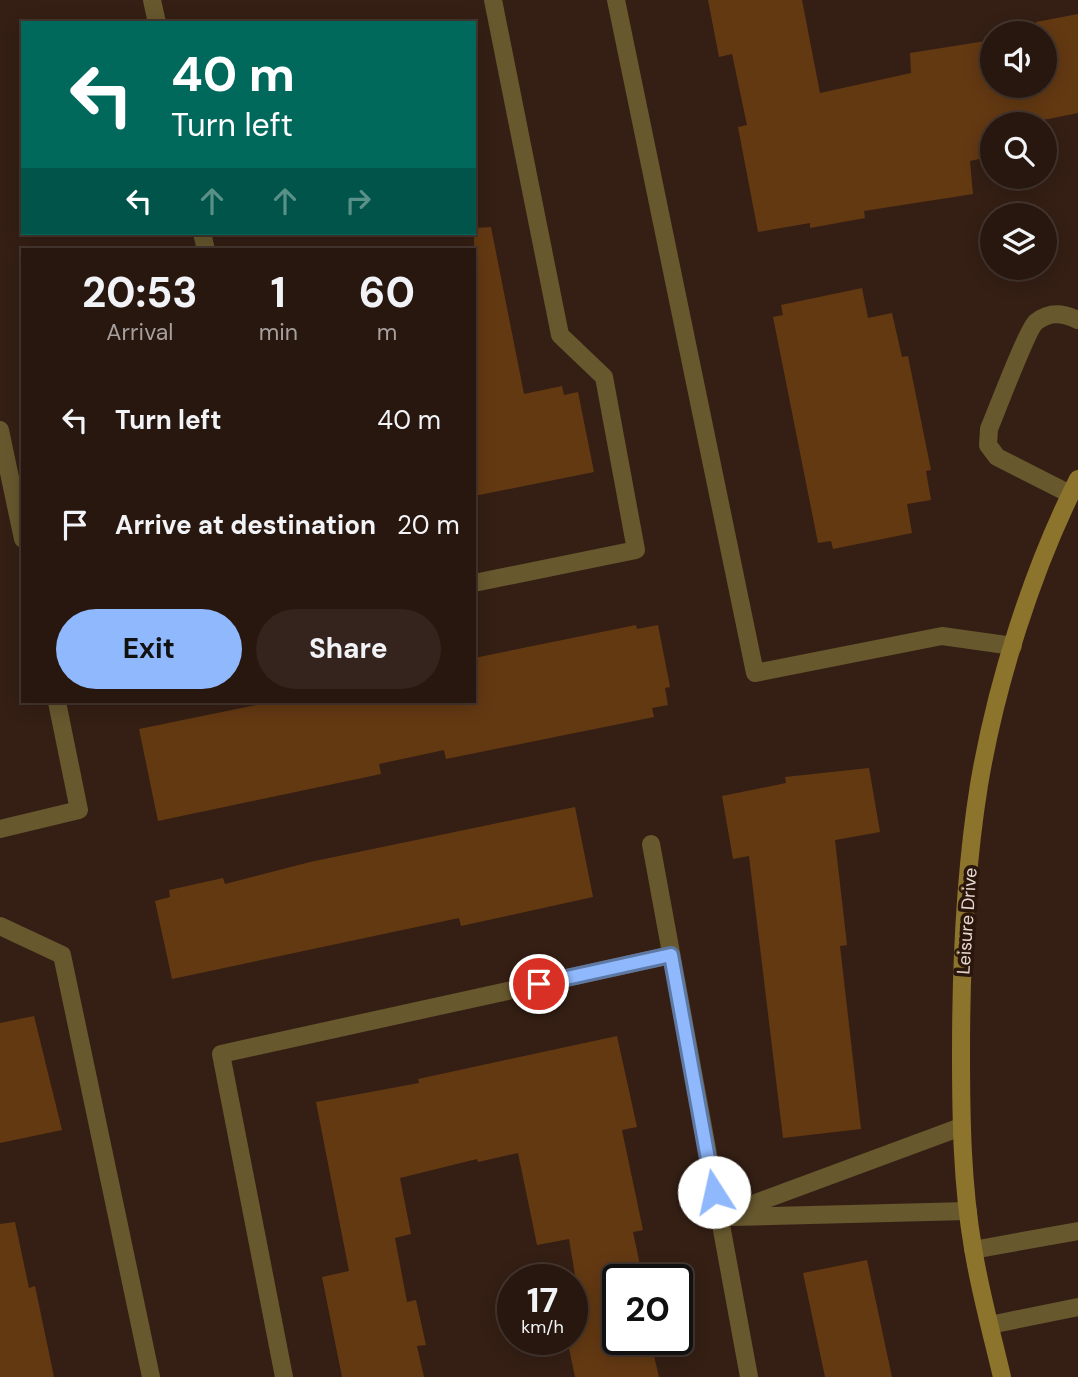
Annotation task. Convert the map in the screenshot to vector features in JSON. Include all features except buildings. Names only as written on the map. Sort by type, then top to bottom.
[{"type":"street","name":"Leisure Drive","points":[[1002,1377],[973,1250],[961,1127],[961,1002],[970,873],[979,785],[994,716],[1013,646],[1043,560],[1074,487]]},
{"type":"lane","points":[[152,0],[157,21]]},
{"type":"lane","points":[[476,583],[636,550],[604,377],[560,335],[493,0]]},
{"type":"lane","points":[[616,0],[755,673],[942,636],[1013,646]]},
{"type":"lane","points":[[1074,487],[997,457],[988,445],[989,429],[1034,323],[1051,314],[1078,320]]},
{"type":"lane","points":[[0,430],[21,530]]},
{"type":"lane","points":[[0,829],[79,810],[57,703]]},
{"type":"lane","points":[[652,844],[748,1377]]},
{"type":"lane","points":[[0,926],[62,956],[151,1377]]},
{"type":"lane","points":[[284,1377],[221,1054],[671,955]]},
{"type":"lane","points":[[718,1217],[961,1127]]},
{"type":"lane","points":[[718,1217],[968,1210]]},
{"type":"lane","points":[[973,1250],[1078,1231]]},
{"type":"lane","points":[[989,1325],[1078,1307]]},
{"type":"route","points":[[539,984],[671,955],[714,1192]]}]
